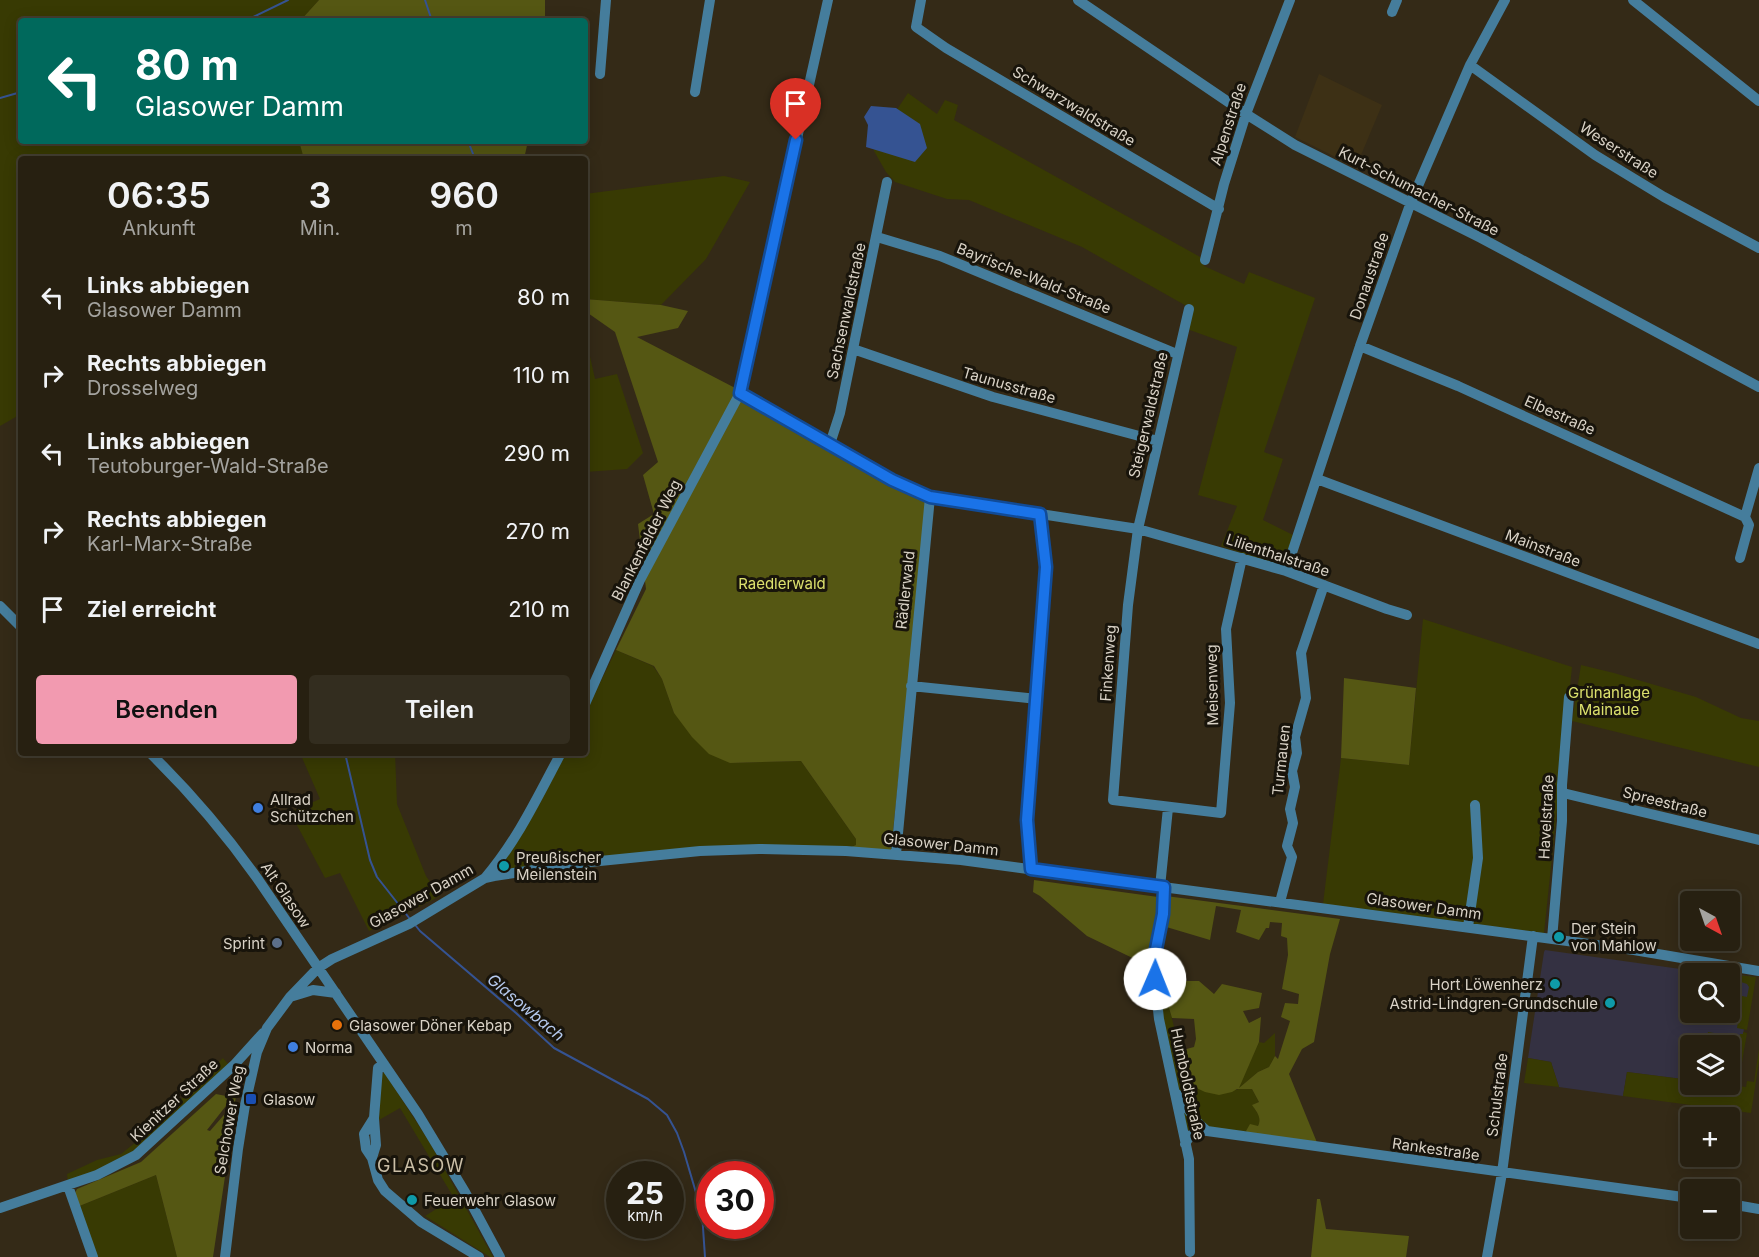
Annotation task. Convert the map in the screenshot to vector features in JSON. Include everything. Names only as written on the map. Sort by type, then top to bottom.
[{"type":"street","points":[[600,74],[606,0]]},
{"type":"street","points":[[695,92],[710,0]]},
{"type":"street","name":"Blankenfelder Weg","points":[[588,697],[640,580],[740,393],[828,0]]},
{"type":"street","name":"Schwarzwaldstraße","points":[[921,0],[916,27],[955,53],[1219,209]]},
{"type":"street","name":"Kurt-Schumacher-Straße","points":[[1078,0],[1295,146],[1481,238],[1759,387]]},
{"type":"street","name":"Alpenstraße","points":[[1205,260],[1224,184],[1246,114],[1289,0]]},
{"type":"street","points":[[1392,12],[1397,0]]},
{"type":"street","name":"Donaustraße","points":[[1286,571],[1360,346],[1411,202],[1470,65],[1505,0]]},
{"type":"street","points":[[1633,0],[1759,101]]},
{"type":"street","name":"Weserstraße","points":[[1470,65],[1595,155],[1664,197],[1759,248]]},
{"type":"street","name":"Sachsenwaldstraße","points":[[830,444],[854,350],[887,182]]},
{"type":"street","name":"Bayrische-Wald-Straße","points":[[877,237],[940,256],[1177,354]]},
{"type":"street","name":"Steigerwaldstraße","points":[[1138,529],[1189,309]]},
{"type":"street","name":"Elbestraße","points":[[1360,346],[1468,391],[1745,517]]},
{"type":"street","name":"Taunusstraße","points":[[854,350],[993,398],[1158,441]]},
{"type":"street","name":"Lilienthalstraße","points":[[740,393],[892,480],[930,497],[1138,529],[1286,571],[1407,615]]},
{"type":"street","points":[[1740,558],[1749,525],[1745,517],[1759,468]]},
{"type":"street","name":"Mainstraße","points":[[1317,479],[1759,644]]},
{"type":"street","name":"Rädlerwald","points":[[896,854],[930,497]]},
{"type":"street","points":[[1031,869],[1027,820],[1046,567],[1040,514]]},
{"type":"street","name":"Finkenweg","points":[[1138,529],[1128,605],[1113,800],[1167,807]]},
{"type":"street","name":"Meisenweg","points":[[1167,807],[1221,813],[1230,703],[1226,628],[1242,558]]},
{"type":"street","name":"Turmauen","points":[[1280,902],[1293,857],[1287,846],[1293,823],[1290,809],[1295,787],[1292,771],[1297,753],[1295,737],[1306,698],[1300,652],[1324,585]]},
{"type":"street","points":[[0,606],[18,624]]},
{"type":"street","points":[[911,686],[1037,699]]},
{"type":"street","name":"Havelstraße","points":[[1552,939],[1569,697]]},
{"type":"street","name":"Alt Glasow","points":[[153,756],[234,845],[434,1139],[500,1257]]},
{"type":"street","points":[[485,878],[523,823],[559,756]]},
{"type":"street","name":"Spreestraße","points":[[1563,793],[1759,840]]},
{"type":"street","points":[[1468,927],[1478,858],[1475,805]]},
{"type":"street","name":"Humboldtstraße","points":[[1167,807],[1162,887],[1163,914],[1153,964],[1159,1019],[1189,1159],[1190,1252]]},
{"type":"street","name":"Glasower Damm","points":[[318,968],[334,958],[408,924],[485,878],[590,862],[700,851],[811,850],[896,854],[1031,869],[1634,950],[1759,970]]},
{"type":"street","name":"Schulstraße","points":[[1487,1257],[1502,1173],[1533,936]]},
{"type":"street","name":"Selchower Weg","points":[[225,1257],[238,1149],[257,1052],[267,1028],[290,997],[318,968]]},
{"type":"street","points":[[290,997],[314,990],[336,993]]},
{"type":"street","name":"Kienitzer Straße","points":[[0,1208],[97,1175],[136,1155],[234,1065],[267,1028]]},
{"type":"street","points":[[384,1064],[378,1068],[375,1118],[364,1134],[366,1149],[372,1158],[378,1180],[385,1191],[421,1222],[479,1257]]},
{"type":"street","name":"Kienitzer Straße","points":[[234,1065],[252,1074]]},
{"type":"street","points":[[1173,1087],[1198,1123],[1207,1131]]},
{"type":"street","points":[[1185,1144],[1190,1135],[1197,1130],[1207,1131]]},
{"type":"street","name":"Rankestraße","points":[[1207,1131],[1680,1197]]},
{"type":"street","points":[[68,1186],[93,1257]]},
{"type":"street","points":[[1740,1206],[1759,1209]]},
{"type":"shaded area","points":[[1319,74],[1382,105],[1356,167],[1295,137]]},
{"type":"shaded area","points":[[1545,950],[1680,969],[1680,1023],[1740,1023],[1740,975],[1754,977],[1743,1034],[1680,1035],[1680,1079],[1627,1072],[1623,1096],[1559,1087],[1551,1062],[1528,1058]]},
{"type":"green space","points":[[0,0],[319,0],[303,18],[18,18],[18,144],[300,144],[303,156],[18,156],[18,416],[0,426]]},
{"type":"green space","points":[[319,0],[545,0],[545,18],[303,18]]},
{"type":"green space","points":[[908,93],[937,114],[945,100],[958,105],[954,120],[1202,258],[1204,266],[1244,284],[1249,272],[1315,298],[1264,452],[1283,459],[1263,520],[1295,536],[1284,567],[1221,546],[1237,506],[1198,495],[1237,347],[1187,329],[1190,308],[1082,247],[969,200],[947,199],[895,182],[886,172],[874,151],[876,141]]},
{"type":"green space","points":[[300,144],[527,144],[525,156],[303,156]]},
{"type":"green space","points":[[724,176],[750,182],[706,259],[661,305],[588,299],[588,194]]},
{"type":"green space","name":"Raedlerwald","points":[[588,299],[661,305],[688,311],[678,328],[637,337],[739,390],[927,500],[891,851],[849,848],[856,845],[856,839],[801,761],[730,763],[709,754],[692,737],[674,713],[662,679],[654,666],[616,650],[646,589],[638,524],[654,514],[643,475],[658,462],[615,332],[588,313]]},
{"type":"green space","points":[[588,348],[595,379],[617,374],[643,453],[627,469],[588,472]]},
{"type":"green space","points":[[1423,619],[1572,667],[1544,933],[1323,904],[1341,758],[1409,765]]},
{"type":"green space","points":[[616,650],[653,666],[662,679],[674,713],[730,763],[801,761],[856,839],[856,845],[849,848],[804,847],[508,870],[504,868],[502,865],[541,801],[564,756],[588,756],[588,708]]},
{"type":"green space","name":"Grünanlage Mainaue","points":[[1581,665],[1696,697],[1741,718],[1759,721],[1759,767],[1572,721]]},
{"type":"green space","points":[[1344,678],[1416,688],[1409,765],[1341,758]]},
{"type":"green space","points":[[301,756],[395,756],[397,804],[426,876],[440,896],[369,931],[340,873],[325,878],[290,812],[320,799]]},
{"type":"green space","points":[[1034,880],[1158,897],[1160,913],[1147,965],[1087,936],[1033,892]]},
{"type":"green space","points":[[1166,896],[1340,919],[1330,954],[1314,1042],[1302,1049],[1289,1074],[1318,1145],[1250,1135],[1246,1131],[1250,1124],[1258,1126],[1259,1120],[1252,1105],[1259,1102],[1252,1089],[1237,1089],[1219,1095],[1205,1092],[1186,1083],[1181,1073],[1179,1051],[1194,1047],[1196,1039],[1194,1019],[1172,1018],[1161,981],[1199,981],[1214,994],[1222,984],[1262,993],[1259,1008],[1243,1011],[1249,1023],[1261,1017],[1259,1042],[1239,1088],[1258,1072],[1269,1067],[1275,1056],[1278,1059],[1290,1021],[1281,1017],[1285,1003],[1298,1004],[1299,994],[1282,989],[1288,955],[1287,938],[1281,936],[1282,923],[1270,922],[1269,928],[1266,928],[1259,940],[1236,932],[1241,910],[1216,906],[1210,940],[1163,926]]},
{"type":"green space","points":[[1740,975],[1756,977],[1747,1030],[1737,1028],[1738,1023],[1740,1023],[1742,996],[1747,997],[1749,987],[1740,982]]},
{"type":"green space","points":[[1161,981],[1173,1021],[1181,1069],[1186,1083],[1237,1090],[1259,1042],[1264,1043],[1275,1033],[1275,1056],[1269,1067],[1258,1072],[1238,1089],[1252,1089],[1259,1102],[1253,1105],[1260,1123],[1250,1135],[1191,1132],[1187,1129],[1158,992]]},
{"type":"green space","points":[[1708,1032],[1725,1035],[1708,1035]]},
{"type":"green space","points":[[1743,1032],[1747,1033],[1740,1074],[1740,1035]]},
{"type":"green space","points":[[1759,1049],[1751,1113],[1740,1112],[1740,1107],[1706,1107],[1623,1096],[1627,1072],[1680,1079],[1680,1095],[1740,1095],[1740,1086],[1746,1087],[1747,1081],[1754,1082]]},
{"type":"green space","points":[[223,1058],[229,1065],[125,1159],[68,1183],[67,1174],[97,1160],[121,1154],[146,1134]]},
{"type":"green space","points":[[1528,1058],[1551,1062],[1559,1087],[1524,1083]]},
{"type":"green space","points":[[384,1072],[430,1143],[493,1257],[425,1216],[454,1198],[400,1108],[379,1120],[381,1076]]},
{"type":"green space","points":[[233,1088],[237,1090],[235,1102],[229,1102],[207,1130],[210,1131],[234,1106],[213,1257],[177,1257],[156,1175],[77,1207],[73,1197],[77,1189],[141,1162],[216,1094],[226,1096]]},
{"type":"green space","points":[[156,1175],[177,1257],[96,1257],[77,1207]]},
{"type":"green space","points":[[1317,1199],[1320,1199],[1326,1229],[1409,1236],[1406,1257],[1311,1257]]},
{"type":"water","points":[[871,106],[896,108],[920,124],[927,148],[915,162],[866,147],[868,125],[864,117]]},
{"type":"waterway","points":[[251,18],[288,0]]},
{"type":"waterway","name":"Glasowbach","points":[[425,0],[431,18]]},
{"type":"waterway","points":[[0,98],[18,93]]},
{"type":"waterway","name":"Glasowbach","points":[[469,144],[474,156]]},
{"type":"waterway","name":"Glasowbach","points":[[346,756],[370,860],[377,877],[410,919]]},
{"type":"waterway","name":"Glasowbach","points":[[416,926],[554,1048],[648,1099],[667,1115],[684,1152],[702,1213],[705,1257]]},
{"type":"place","name":"Allrad Schützchen","points":[[258,808]]},
{"type":"place","name":"Preußischer Meilenstein","points":[[504,866]]},
{"type":"place","name":"Der Stein von Mahlow","points":[[1559,937]]},
{"type":"place","name":"Sprint","points":[[277,943]]},
{"type":"place","name":"Hort Löwenherz","points":[[1555,984]]},
{"type":"place","name":"Astrid-Lindgren-Grundschule","points":[[1610,1003]]},
{"type":"place","name":"Glasower Döner Kebap","points":[[337,1025]]},
{"type":"place","name":"Norma","points":[[293,1047]]},
{"type":"place","name":"Glasow","points":[[251,1099]]},
{"type":"place","name":"Feuerwehr Glasow","points":[[412,1200]]},
{"type":"district","name":"GLASOW","points":[[421,1165]]},
{"type":"route","points":[[796,140],[740,393],[892,480],[930,497],[1040,514],[1046,567],[1027,820],[1031,869],[1164,887],[1163,914],[1153,964],[1155,979]]}]
